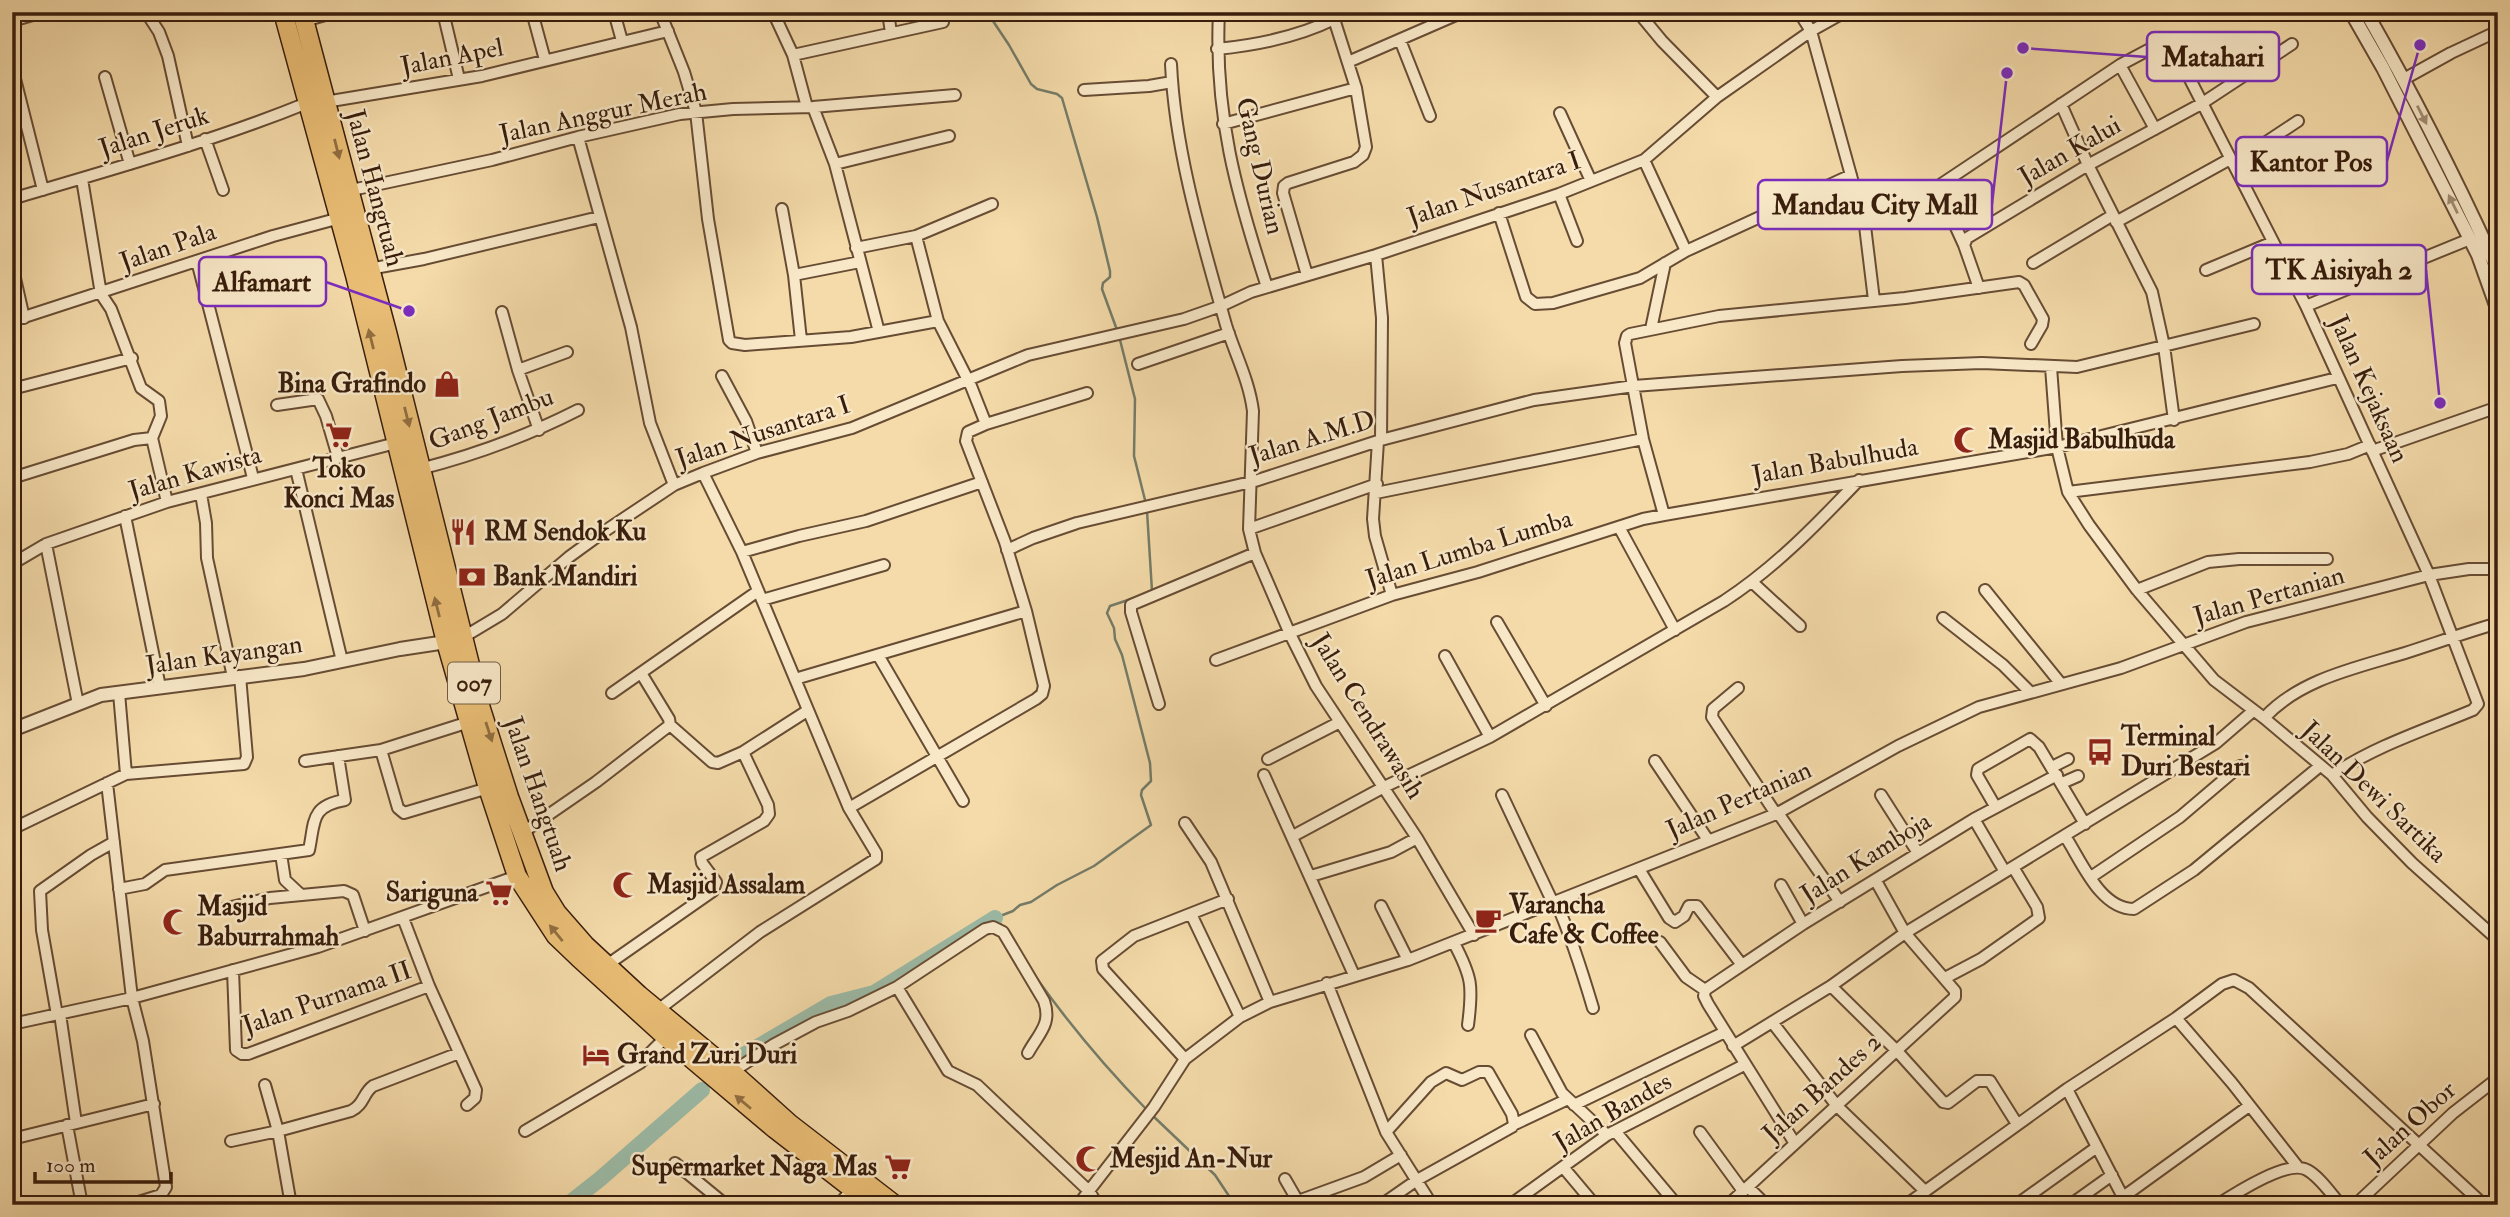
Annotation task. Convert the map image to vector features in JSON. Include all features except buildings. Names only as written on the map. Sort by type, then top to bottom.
[{"type":"highway","name":"Jalan Hangtuah","points":[[283,12],[347,191],[387,332],[420,469],[424,519]]},
{"type":"highway","name":"Jalan Hangtuah","points":[[303,17],[316,103],[340,218],[396,443],[424,519],[454,640],[469,722],[517,877],[556,936],[635,999],[657,1010],[790,1124],[895,1205]]},
{"type":"highway","name":"Jalan Hangtuah","points":[[454,640],[481,709],[544,892],[557,913],[607,965],[666,1037],[873,1205]]},
{"type":"street","points":[[12,21],[43,12]]},
{"type":"street","points":[[146,12],[159,32],[168,56],[188,146]]},
{"type":"street","points":[[303,17],[337,12]]},
{"type":"street","points":[[443,12],[459,79]]},
{"type":"street","points":[[532,12],[545,60]]},
{"type":"street","points":[[614,12],[622,41]]},
{"type":"street","points":[[660,12],[696,112],[708,219],[726,335],[732,343],[738,345],[851,337],[938,321]]},
{"type":"street","points":[[774,12],[835,164],[879,332]]},
{"type":"street","points":[[888,12],[891,33]]},
{"type":"street","name":"Gang Durian","points":[[1219,12],[1217,49],[1223,124],[1236,185],[1268,287]]},
{"type":"street","points":[[1348,62],[1463,12]]},
{"type":"street","points":[[1798,12],[1811,31],[1865,226],[1874,300]]},
{"type":"street","name":"Jalan Nusantara I","points":[[454,640],[502,614],[569,557],[674,485],[703,472],[757,453],[852,428],[1028,355],[1184,319],[1251,292],[1376,255],[1559,194],[1644,160],[1717,97],[1811,31],[1845,12]]},
{"type":"street","points":[[2351,12],[2404,79],[2498,271]]},
{"type":"street","points":[[2366,12],[2371,34],[2470,239],[2487,277],[2498,312]]},
{"type":"street","points":[[1643,14],[1717,97]]},
{"type":"street","points":[[1217,49],[1247,46],[1289,36],[1333,16],[1356,88],[1366,141],[1363,155],[1354,162],[1288,183],[1283,189],[1307,275]]},
{"type":"street","points":[[793,55],[943,22]]},
{"type":"street","name":"Jalan Apel","points":[[316,103],[482,76],[668,31]]},
{"type":"street","points":[[2404,79],[2451,52],[2498,31]]},
{"type":"street","points":[[1400,40],[1430,116]]},
{"type":"street","points":[[1865,226],[1937,186],[2120,65],[2162,41],[2167,41],[2173,46],[2306,306]]},
{"type":"street","name":"Jalan Kalui","points":[[1965,243],[2088,165],[2201,104],[2292,44]]},
{"type":"street","name":"Jalan Cendrawasih","points":[[1171,64],[1179,130],[1195,211],[1229,333],[1248,381],[1251,397],[1253,411],[1250,529],[1255,553],[1316,686],[1417,838],[1474,935]]},
{"type":"street","points":[[2120,65],[2155,129]]},
{"type":"street","points":[[13,71],[43,190]]},
{"type":"street","points":[[104,77],[130,164]]},
{"type":"street","points":[[1084,90],[1172,82]]},
{"type":"street","points":[[1223,124],[1356,88]]},
{"type":"street","name":"Jalan Anggur Merah","points":[[347,191],[696,112],[810,107],[955,95]]},
{"type":"street","name":"Jalan Jeruk","points":[[12,199],[188,146],[316,103]]},
{"type":"street","points":[[2061,104],[2088,165],[2152,292],[2164,346],[2174,420],[2337,378]]},
{"type":"street","points":[[1560,113],[1591,181]]},
{"type":"street","points":[[2033,263],[2231,162],[2298,121]]},
{"type":"street","points":[[835,164],[949,136]]},
{"type":"street","points":[[578,137],[631,327],[650,423],[674,485]]},
{"type":"street","points":[[205,139],[223,190]]},
{"type":"street","points":[[1644,160],[1686,251]]},
{"type":"street","points":[[1499,214],[1526,297],[1535,304],[1553,303],[1640,278],[1686,251],[1851,175]]},
{"type":"street","points":[[82,179],[101,294],[111,309],[132,358],[141,388],[159,401],[161,416],[152,438],[167,502]]},
{"type":"street","points":[[1937,186],[1965,243],[1979,288]]},
{"type":"street","points":[[1559,194],[1577,242]]},
{"type":"street","points":[[856,248],[916,236],[992,204]]},
{"type":"street","points":[[782,209],[794,275],[801,340]]},
{"type":"street","points":[[369,269],[424,259],[600,217]]},
{"type":"street","name":"Jalan Pala","points":[[12,321],[273,236],[340,218]]},
{"type":"street","points":[[916,236],[938,321],[968,380],[986,424]]},
{"type":"street","name":"Jalan Kejaksaan","points":[[2332,775],[2379,748],[2476,708],[2477,700],[2429,575],[2306,306],[2470,239]]},
{"type":"street","points":[[2206,270],[2273,242]]},
{"type":"street","points":[[1376,255],[1382,318],[1379,440],[1373,519],[1375,536],[1392,595]]},
{"type":"street","points":[[197,261],[253,478]]},
{"type":"street","points":[[794,275],[860,262]]},
{"type":"street","points":[[1651,329],[1665,262]]},
{"type":"street","points":[[12,265],[24,318]]},
{"type":"street","points":[[1664,515],[1643,439],[1625,339],[1630,334],[1719,316],[2015,282],[2024,285],[2043,319],[2031,344]]},
{"type":"street","points":[[502,312],[539,430]]},
{"type":"street","name":"Jalan A.M.D","points":[[1007,550],[1053,530],[1251,481],[1379,440],[1534,400],[1634,386],[1931,365],[1982,363],[2077,366],[2254,324]]},
{"type":"street","points":[[1138,364],[1229,333]]},
{"type":"street","points":[[518,370],[567,352]]},
{"type":"street","points":[[12,389],[132,358]]},
{"type":"street","name":"Jalan Dewi Sartika","points":[[2051,366],[2057,447],[2068,492],[2137,590],[2214,680],[2332,775],[2367,817],[2412,863],[2498,940]]},
{"type":"street","points":[[722,376],[746,421],[757,453]]},
{"type":"street","points":[[849,808],[1036,699],[1044,690],[1026,611],[965,435],[986,424],[1087,393]]},
{"type":"street","points":[[277,405],[313,398],[318,400],[326,416],[338,457]]},
{"type":"street","points":[[2068,492],[2310,462],[2371,448],[2498,407]]},
{"type":"street","name":"Gang Jambu","points":[[420,469],[467,457],[539,430],[578,410]]},
{"type":"street","name":"Jalan Babulhuda","points":[[1664,515],[2057,447],[2174,420]]},
{"type":"street","points":[[12,478],[134,440],[152,438]]},
{"type":"street","points":[[1250,529],[1376,488],[1643,439]]},
{"type":"street","name":"Jalan Kawista","points":[[12,564],[46,544],[167,502],[396,443]]},
{"type":"street","points":[[296,469],[342,661]]},
{"type":"street","points":[[657,1010],[760,932],[872,864],[876,859],[876,853],[849,808],[742,552],[703,472]]},
{"type":"street","points":[[1293,836],[1384,787],[1490,737],[1675,630],[1752,582],[1804,538],[1859,480]]},
{"type":"street","points":[[742,552],[866,521],[982,482]]},
{"type":"street","points":[[12,829],[126,774],[245,764],[247,749],[237,676],[207,558],[206,523],[201,494]]},
{"type":"street","name":"Jalan Lumba Lumba","points":[[1216,660],[1392,595],[1478,572],[1664,515]]},
{"type":"street","points":[[125,516],[160,687]]},
{"type":"street","points":[[1619,527],[1675,630]]},
{"type":"street","points":[[46,544],[78,704]]},
{"type":"street","points":[[1159,704],[1131,605],[1255,553]]},
{"type":"street","points":[[2137,590],[2208,562],[2239,559],[2327,559]]},
{"type":"street","points":[[612,693],[760,595],[884,565]]},
{"type":"street","name":"Jalan Pertanian","points":[[1078,1205],[1151,1110],[1185,1059],[1240,1017],[1270,1002],[1408,960],[1454,943],[1777,814],[1915,737],[1979,707],[2121,668],[2246,622],[2429,575],[2469,569],[2498,569]]},
{"type":"street","points":[[1752,582],[1800,626]]},
{"type":"street","points":[[1985,590],[2061,684]]},
{"type":"street","points":[[795,679],[1026,611]]},
{"type":"street","points":[[1943,618],[2003,665],[2030,692]]},
{"type":"street","points":[[1497,622],[1546,706]]},
{"type":"street","points":[[2264,718],[2293,694],[2332,676],[2498,623]]},
{"type":"street","name":"Jalan Kayangan","points":[[12,730],[101,695],[304,669],[454,640]]},
{"type":"street","points":[[878,655],[962,801]]},
{"type":"street","points":[[1445,656],[1490,737]]},
{"type":"street","points":[[641,673],[670,725],[712,762],[718,763],[743,752],[807,710]]},
{"type":"street","points":[[1738,688],[1713,709],[1712,717],[1840,902]]},
{"type":"street","points":[[119,693],[126,774]]},
{"type":"street","points":[[1733,1046],[1831,986],[1905,933],[2216,743],[2253,711]]},
{"type":"street","points":[[305,761],[381,750],[469,722]]},
{"type":"street","points":[[1268,759],[1340,722]]},
{"type":"street","points":[[522,833],[596,782],[670,725]]},
{"type":"street","points":[[1995,806],[1978,775],[1978,769],[2030,739],[2035,741],[2057,775],[2085,824]]},
{"type":"street","points":[[381,750],[398,808],[404,813],[488,788]]},
{"type":"street","points":[[607,965],[713,891],[716,881],[702,863],[701,857],[766,818],[768,805],[743,752]]},
{"type":"street","points":[[119,889],[145,884],[168,869],[309,850],[316,813],[326,806],[345,800],[338,757]]},
{"type":"street","points":[[2057,775],[2068,759]]},
{"type":"street","points":[[1655,761],[1708,840]]},
{"type":"street","points":[[2091,877],[2180,817],[2240,766]]},
{"type":"street","points":[[2065,836],[2105,898],[2123,908],[2134,909],[2194,870],[2320,766]]},
{"type":"street","points":[[1264,775],[1354,975]]},
{"type":"street","points":[[2057,775],[2078,776]]},
{"type":"street","name":"Jalan Kamboja","points":[[1706,990],[1803,924],[1918,853],[1995,806],[2057,775]]},
{"type":"street","points":[[107,783],[132,998],[144,1041],[166,1187],[163,1194],[150,1201],[129,1205]]},
{"type":"street","points":[[1502,795],[1572,939],[1574,954],[1593,1008]]},
{"type":"street","points":[[1881,795],[1918,853]]},
{"type":"street","points":[[1876,881],[1905,933],[1945,978],[1981,959],[2039,918],[2037,906],[1974,819]]},
{"type":"street","points":[[1185,823],[1211,862],[1270,1002]]},
{"type":"street","points":[[1311,877],[1391,852],[1417,838]]},
{"type":"street","points":[[82,1205],[58,1014],[42,930],[40,891],[114,842]]},
{"type":"street","points":[[281,854],[285,880],[300,894]]},
{"type":"street","points":[[1639,869],[1669,918],[1675,922],[1684,916],[1689,906],[1697,906],[1742,965]]},
{"type":"street","points":[[12,1024],[132,998],[233,970],[365,931],[517,877]]},
{"type":"street","points":[[1781,885],[1803,924]]},
{"type":"street","points":[[223,909],[270,898],[338,890],[351,893],[365,931]]},
{"type":"street","points":[[1185,1059],[1101,964],[1104,958],[1135,936],[1228,899]]},
{"type":"street","points":[[1381,906],[1408,960]]},
{"type":"street","points":[[1191,914],[1240,1017]]},
{"type":"street","points":[[403,918],[429,986],[477,1092],[467,1105]]},
{"type":"street","points":[[732,1072],[773,1045],[816,1022],[848,1011],[897,987],[985,929],[998,928],[1048,1011],[1047,1023],[1028,1054]]},
{"type":"street","points":[[1660,942],[1686,977],[1706,990],[1706,1000],[1794,1143]]},
{"type":"street","points":[[1454,943],[1472,986],[1468,1025]]},
{"type":"street","name":"Jalan Purnama II","points":[[233,970],[236,1050],[242,1055],[429,986]]},
{"type":"street","name":"Jalan Bandes 2","points":[[1728,1205],[1947,1005],[1956,993],[1945,978]]},
{"type":"street","points":[[1906,1205],[2067,1089],[2176,1018],[2222,984],[2234,980],[2241,982],[2344,1074],[2484,1205]]},
{"type":"street","points":[[1327,983],[1387,1132],[1433,1205]]},
{"type":"street","points":[[1831,986],[1897,1051],[1943,1102],[1948,1103],[1977,1081],[1990,1081],[2018,1124]]},
{"type":"street","points":[[897,987],[948,1071],[977,1085],[1090,1192],[1097,1205]]},
{"type":"street","points":[[2176,1018],[2298,1167],[2309,1171],[2341,1205]]},
{"type":"street","points":[[1772,1022],[1837,1106],[1925,1191]]},
{"type":"street","points":[[1381,1205],[1417,1180],[1513,1125],[1571,1102],[1725,1032]]},
{"type":"street","points":[[1531,1035],[1558,1085],[1571,1102],[1611,1133],[1677,1205]]},
{"type":"street","points":[[524,1131],[640,1063],[666,1037]]},
{"type":"street","points":[[232,1141],[351,1111],[361,1105],[373,1086],[459,1053]]},
{"type":"street","name":"Jalan Bandes","points":[[1517,1202],[1611,1133],[1744,1065]]},
{"type":"street","points":[[1387,1132],[1431,1082],[1446,1073],[1462,1080],[1479,1072],[1488,1072],[1512,1114],[1513,1125]]},
{"type":"street","name":"Jalan Obor","points":[[2355,1205],[2418,1145],[2498,1078]]},
{"type":"street","points":[[265,1084],[278,1131],[291,1205]]},
{"type":"street","points":[[2067,1089],[2125,1201],[2249,1106]]},
{"type":"street","points":[[12,1139],[155,1104]]},
{"type":"street","points":[[1700,1132],[1745,1189],[1766,1205]]},
{"type":"street","points":[[2016,1205],[2097,1147]]},
{"type":"street","points":[[1285,1179],[1299,1203],[1364,1177],[1401,1155]]},
{"type":"street","points":[[675,1163],[719,1203]]},
{"type":"street","points":[[1563,1167],[1595,1205]]},
{"type":"street","points":[[2217,1205],[2241,1189],[2298,1167]]},
{"type":"street","points":[[2070,1205],[2112,1175]]},
{"type":"street","points":[[838,1205],[852,1190]]},
{"type":"waterway","points":[[987,12],[1031,84],[1062,98],[1110,271],[1110,277],[1103,283],[1102,289],[1117,330]]},
{"type":"waterway","points":[[1119,336],[1135,399],[1134,456],[1146,504]]},
{"type":"waterway","points":[[1147,511],[1152,591]]},
{"type":"waterway","points":[[1005,929],[995,918],[1031,902],[1094,866],[1151,825],[1141,795],[1151,781],[1150,763],[1122,655],[1107,613],[1110,606],[1143,595]]},
{"type":"waterway","points":[[742,1056],[831,1004],[874,993],[995,918]]},
{"type":"waterway","points":[[1035,976],[1088,1045],[1147,1110]]},
{"type":"waterway","points":[[567,1205],[702,1090]]},
{"type":"waterway","points":[[1152,1115],[1215,1175],[1235,1205]]},
{"type":"place","name":"Kantor Pos","points":[[2420,45]]},
{"type":"place","name":"Matahari","points":[[2023,48]]},
{"type":"place","name":"Mandau City Mall","points":[[2007,73]]},
{"type":"place","name":"Alfamart","points":[[409,311]]},
{"type":"place","name":"Bina Grafindo","points":[[447,384]]},
{"type":"place","name":"TK Aisiyah 2","points":[[2440,403]]},
{"type":"place","name":"Toko Konci Mas","points":[[339,435]]},
{"type":"place","name":"Masjid Babulhuda","points":[[1967,440]]},
{"type":"place","name":"RM Sendok Ku","points":[[463,532]]},
{"type":"place","name":"Bank Mandiri","points":[[472,577]]},
{"type":"place","name":"Terminal Duri Bestari","points":[[2100,752]]},
{"type":"place","name":"Masjid Assalam","points":[[626,885]]},
{"type":"place","name":"Sariguna","points":[[499,893]]},
{"type":"place","name":"Varancha Cafe & Coffee","points":[[1488,920]]},
{"type":"place","name":"Masjid Baburrahmah","points":[[176,922]]},
{"type":"place","name":"Grand Zuri Duri","points":[[596,1055]]},
{"type":"place","name":"Mesjid An-Nur","points":[[1089,1159]]},
{"type":"place","name":"Supermarket Naga Mas","points":[[898,1167]]}]
